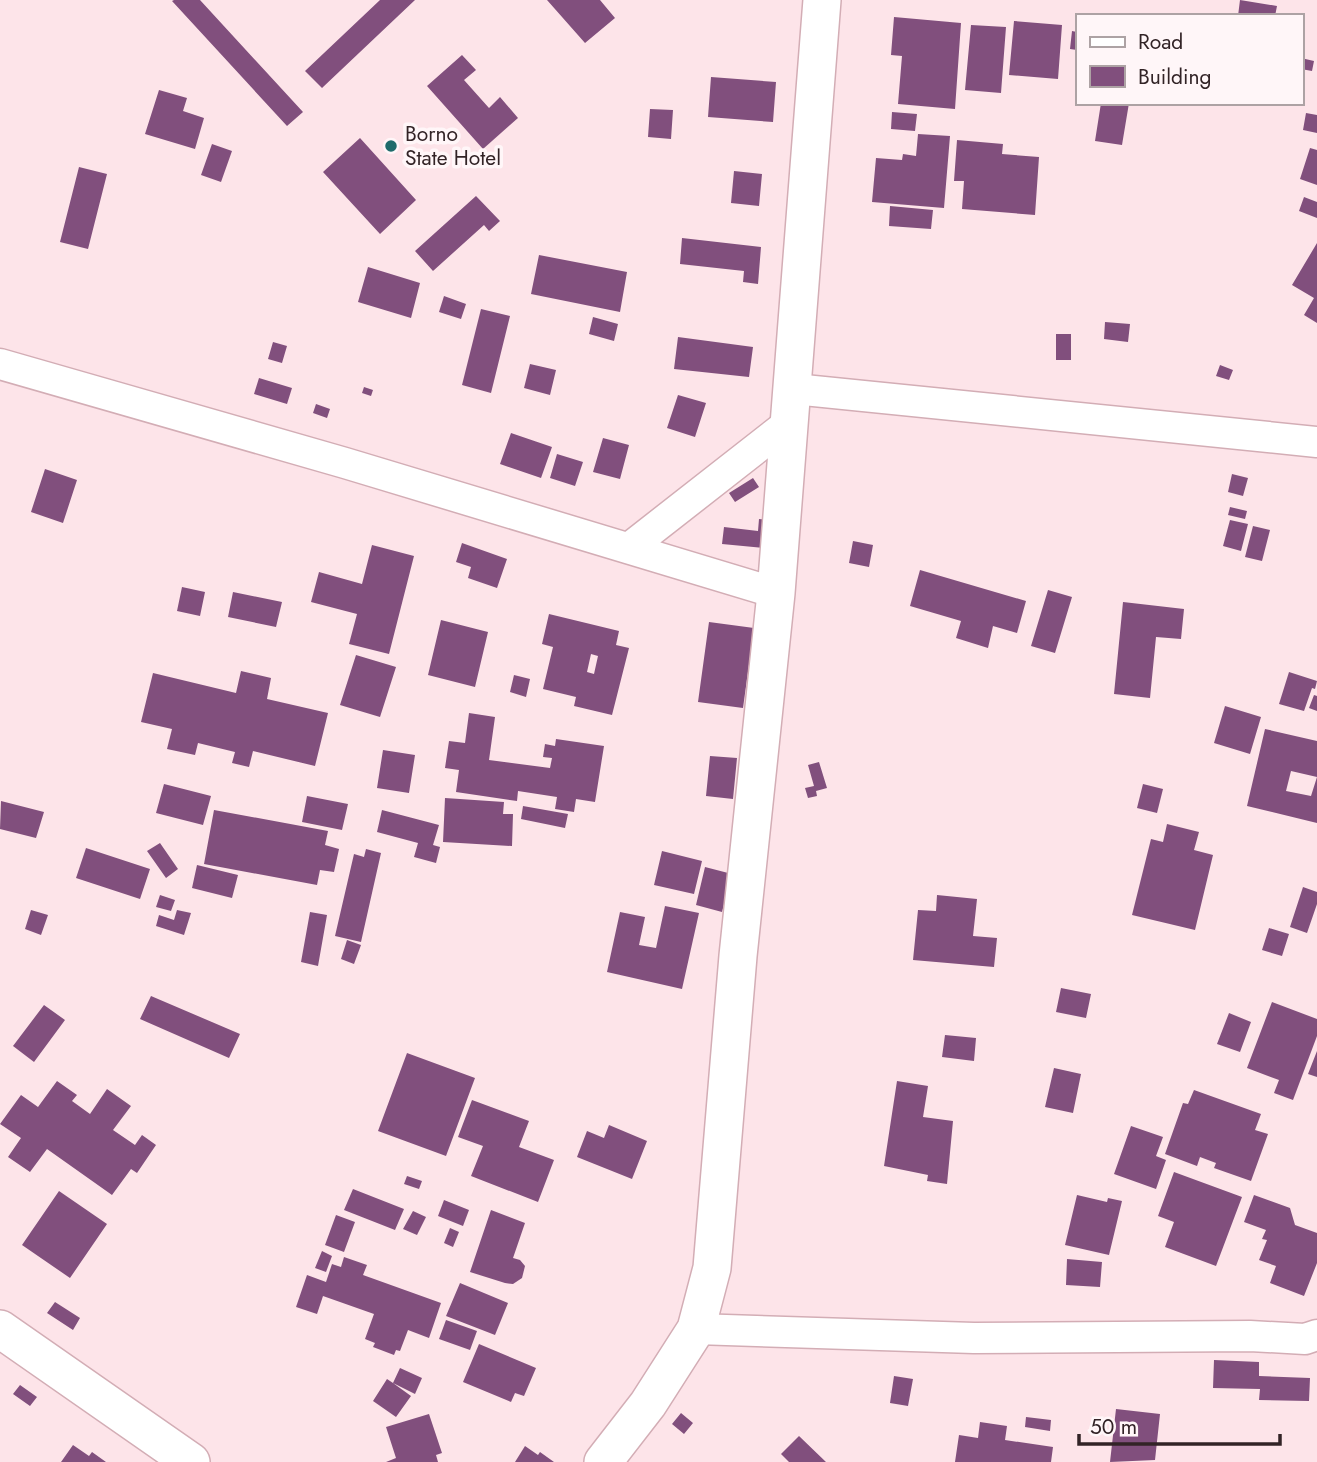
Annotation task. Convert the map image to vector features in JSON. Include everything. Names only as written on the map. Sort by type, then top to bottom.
[{"type":"street","points":[[603,1462],[648,1404],[696,1329],[712,1268],[738,956],[776,593],[821,0]]},
{"type":"street","points":[[0,364],[345,463],[776,593]]},
{"type":"street","points":[[629,548],[792,406],[1317,442]]},
{"type":"street","points":[[0,1329],[191,1462]]},
{"type":"street","points":[[696,1329],[974,1338],[1250,1336],[1305,1339],[1317,1335]]},
{"type":"building","points":[[200,0],[303,112],[287,126],[172,1]]},
{"type":"building","points":[[380,0],[415,0],[322,88],[305,71]]},
{"type":"building","points":[[547,0],[600,0],[615,18],[585,43]]},
{"type":"building","points":[[1240,0],[1277,6],[1275,14],[1238,14]]},
{"type":"building","points":[[894,17],[961,23],[955,109],[898,104],[902,56],[891,55]]},
{"type":"building","points":[[1014,21],[1062,25],[1058,79],[1009,75]]},
{"type":"building","points":[[971,25],[1006,27],[1001,93],[965,90]]},
{"type":"building","points":[[1072,31],[1076,32],[1076,50],[1070,49]]},
{"type":"building","points":[[462,55],[476,70],[464,80],[489,108],[500,97],[518,118],[483,149],[427,86]]},
{"type":"building","points":[[1303,58],[1314,61],[1312,71],[1303,69]]},
{"type":"building","points":[[711,77],[776,82],[773,122],[708,117]]},
{"type":"building","points":[[159,90],[187,98],[183,111],[204,118],[195,149],[145,134]]},
{"type":"building","points":[[1101,105],[1129,105],[1122,145],[1095,141]]},
{"type":"building","points":[[650,109],[673,110],[671,139],[648,137]]},
{"type":"building","points":[[892,112],[917,114],[915,131],[891,129]]},
{"type":"building","points":[[1306,113],[1317,115],[1317,133],[1303,130]]},
{"type":"building","points":[[918,134],[950,136],[944,208],[872,202],[876,158],[902,160],[903,154],[916,156]]},
{"type":"building","points":[[360,138],[416,200],[380,234],[323,172]]},
{"type":"building","points":[[957,140],[1003,144],[1002,154],[1039,157],[1035,215],[962,209],[964,181],[954,181]]},
{"type":"building","points":[[212,144],[232,151],[221,182],[201,175]]},
{"type":"building","points":[[1310,148],[1317,150],[1317,185],[1300,179]]},
{"type":"building","points":[[79,167],[107,174],[88,249],[60,242]]},
{"type":"building","points":[[734,171],[762,174],[759,206],[731,203]]},
{"type":"building","points":[[476,196],[500,221],[489,231],[484,225],[433,271],[415,251]]},
{"type":"building","points":[[1304,197],[1317,202],[1317,218],[1299,211]]},
{"type":"building","points":[[890,206],[933,210],[931,229],[889,226]]},
{"type":"building","points":[[682,238],[761,247],[758,284],[743,282],[744,271],[680,264]]},
{"type":"building","points":[[1317,243],[1317,323],[1304,315],[1314,298],[1292,285]]},
{"type":"building","points":[[539,255],[627,272],[620,312],[531,294]]},
{"type":"building","points":[[368,267],[420,283],[411,318],[358,302]]},
{"type":"building","points":[[444,296],[466,304],[461,319],[439,312]]},
{"type":"building","points":[[481,309],[510,316],[491,393],[462,385]]},
{"type":"building","points":[[593,317],[618,324],[614,341],[589,334]]},
{"type":"building","points":[[1105,322],[1130,324],[1128,342],[1104,339]]},
{"type":"building","points":[[1056,334],[1071,334],[1071,360],[1056,360]]},
{"type":"building","points":[[678,337],[753,347],[749,377],[674,369]]},
{"type":"building","points":[[273,342],[287,346],[282,363],[268,359]]},
{"type":"building","points":[[530,364],[556,370],[550,395],[524,388]]},
{"type":"building","points":[[1220,365],[1233,370],[1229,380],[1216,376]]},
{"type":"building","points":[[259,378],[292,388],[287,404],[254,394]]},
{"type":"building","points":[[364,387],[373,390],[371,396],[362,393]]},
{"type":"building","points":[[678,395],[706,403],[695,437],[667,428]]},
{"type":"building","points":[[316,404],[330,409],[327,418],[313,413]]},
{"type":"building","points":[[511,433],[552,447],[541,478],[500,464]]},
{"type":"building","points":[[603,438],[629,445],[620,479],[593,472]]},
{"type":"building","points":[[557,454],[583,462],[575,486],[550,478]]},
{"type":"building","points":[[45,469],[77,480],[63,523],[31,512]]},
{"type":"building","points":[[1232,474],[1248,478],[1243,496],[1228,492]]},
{"type":"building","points":[[753,478],[759,487],[735,502],[729,493]]},
{"type":"building","points":[[1230,507],[1247,511],[1245,519],[1228,515]]},
{"type":"building","points":[[759,519],[777,521],[775,549],[722,544],[724,527],[758,531]]},
{"type":"building","points":[[1230,520],[1248,524],[1241,551],[1223,546]]},
{"type":"building","points":[[1253,526],[1270,530],[1262,561],[1245,557]]},
{"type":"building","points":[[853,541],[873,545],[869,567],[849,563]]},
{"type":"building","points":[[462,543],[507,559],[497,588],[468,578],[471,567],[456,562]]},
{"type":"building","points":[[372,545],[414,556],[389,654],[349,644],[357,614],[311,602],[319,572],[362,584]]},
{"type":"building","points":[[920,570],[1026,601],[1017,633],[993,626],[988,648],[956,638],[961,621],[910,606]]},
{"type":"building","points":[[182,587],[205,592],[200,616],[177,611]]},
{"type":"building","points":[[1048,590],[1072,597],[1055,653],[1031,646]]},
{"type":"building","points":[[233,592],[282,602],[276,627],[228,617]]},
{"type":"building","points":[[1123,602],[1184,609],[1181,639],[1156,637],[1150,698],[1114,694]]},
{"type":"building","points":[[549,614],[619,631],[616,645],[629,648],[612,715],[574,706],[576,697],[543,689],[553,647],[542,644]],"holes":[[[591,654],[598,656],[594,674],[587,672]]]},
{"type":"building","points":[[441,620],[488,632],[475,687],[428,675]]},
{"type":"building","points":[[709,622],[754,628],[743,708],[698,702]]},
{"type":"building","points":[[356,655],[396,667],[380,717],[340,705]]},
{"type":"building","points":[[241,671],[271,678],[267,699],[328,713],[315,766],[253,751],[249,767],[232,763],[235,752],[198,743],[195,755],[167,749],[172,729],[141,722],[153,673],[236,693]]},
{"type":"building","points":[[1289,672],[1317,681],[1304,711],[1279,704]]},
{"type":"building","points":[[514,675],[530,679],[526,697],[510,692]]},
{"type":"building","points":[[1314,695],[1317,696],[1317,711],[1309,708]]},
{"type":"building","points":[[1225,706],[1261,717],[1250,754],[1214,743]]},
{"type":"building","points":[[469,713],[495,717],[489,760],[550,768],[552,758],[543,757],[545,744],[555,746],[556,739],[604,746],[595,802],[576,799],[574,812],[555,809],[557,797],[518,791],[517,801],[456,792],[459,770],[445,768],[449,741],[465,743]]},
{"type":"building","points":[[1265,729],[1317,741],[1317,777],[1317,823],[1247,806]],"holes":[[[1291,771],[1317,777],[1311,796],[1286,791]]]},
{"type":"building","points":[[383,750],[415,755],[409,793],[377,788]]},
{"type":"building","points":[[710,756],[737,758],[733,799],[706,796]]},
{"type":"building","points":[[819,762],[827,788],[816,791],[817,796],[808,798],[805,788],[814,786],[808,765]]},
{"type":"building","points":[[164,784],[211,796],[203,825],[156,813]]},
{"type":"building","points":[[1143,784],[1163,789],[1157,813],[1137,808]]},
{"type":"building","points":[[307,796],[348,804],[342,830],[302,822]]},
{"type":"building","points":[[445,798],[504,802],[503,814],[513,814],[512,846],[443,842]]},
{"type":"building","points":[[1,801],[44,812],[36,838],[0,829]]},
{"type":"building","points":[[523,806],[568,814],[565,828],[521,819]]},
{"type":"building","points":[[214,810],[328,831],[325,845],[339,849],[334,872],[320,870],[317,885],[204,864]]},
{"type":"building","points":[[382,810],[439,825],[433,845],[440,847],[436,863],[414,857],[418,843],[377,832]]},
{"type":"building","points":[[1167,824],[1199,832],[1194,850],[1213,855],[1195,930],[1132,915],[1151,839],[1163,842]]},
{"type":"building","points":[[160,843],[178,869],[166,878],[147,851]]},
{"type":"building","points":[[86,848],[150,869],[140,899],[76,878]]},
{"type":"building","points":[[366,849],[381,853],[361,942],[335,936],[354,854],[364,857]]},
{"type":"building","points":[[662,851],[702,861],[694,894],[654,885]]},
{"type":"building","points":[[197,865],[238,875],[232,898],[192,888]]},
{"type":"building","points":[[705,867],[732,874],[722,912],[696,905]]},
{"type":"building","points":[[1303,887],[1317,892],[1317,904],[1307,933],[1290,927]]},
{"type":"building","points":[[160,895],[175,900],[171,911],[156,907]]},
{"type":"building","points":[[937,895],[977,899],[973,936],[997,938],[994,967],[913,960],[918,910],[936,911]]},
{"type":"building","points":[[665,906],[699,913],[682,989],[607,972],[620,912],[645,917],[639,945],[656,948]]},
{"type":"building","points":[[31,910],[48,915],[41,935],[25,929]]},
{"type":"building","points":[[177,910],[191,913],[184,935],[156,926],[159,915],[174,920]]},
{"type":"building","points":[[310,912],[327,915],[318,966],[301,962]]},
{"type":"building","points":[[1269,928],[1289,934],[1282,956],[1262,950]]},
{"type":"building","points":[[347,940],[361,945],[354,964],[341,959]]},
{"type":"building","points":[[1061,988],[1091,994],[1086,1018],[1056,1012]]},
{"type":"building","points":[[151,996],[240,1034],[229,1058],[140,1019]]},
{"type":"building","points":[[1272,1002],[1317,1019],[1317,1036],[1293,1100],[1274,1093],[1279,1080],[1247,1068]]},
{"type":"building","points":[[44,1005],[65,1020],[34,1062],[13,1046]]},
{"type":"building","points":[[1229,1013],[1251,1022],[1240,1052],[1217,1044]]},
{"type":"building","points":[[945,1035],[976,1038],[974,1061],[942,1057]]},
{"type":"building","points":[[1317,1051],[1317,1077],[1308,1074]]},
{"type":"building","points":[[407,1053],[475,1078],[446,1156],[378,1131]]},
{"type":"building","points":[[1054,1068],[1081,1074],[1073,1113],[1045,1107]]},
{"type":"building","points":[[57,1081],[77,1095],[72,1101],[90,1114],[107,1089],[131,1106],[113,1130],[135,1145],[142,1135],[156,1145],[137,1173],[131,1169],[112,1195],[47,1149],[30,1172],[8,1157],[21,1138],[0,1124],[21,1095],[38,1107]]},
{"type":"building","points":[[897,1081],[928,1086],[923,1117],[953,1121],[947,1184],[927,1181],[928,1175],[884,1166]]},
{"type":"building","points":[[1194,1090],[1261,1114],[1255,1130],[1268,1134],[1251,1181],[1214,1168],[1216,1163],[1200,1157],[1197,1166],[1165,1154],[1183,1103],[1188,1104]]},
{"type":"building","points":[[472,1100],[529,1121],[519,1147],[554,1160],[538,1202],[471,1176],[483,1146],[458,1137]]},
{"type":"building","points":[[609,1125],[647,1141],[632,1179],[577,1157],[587,1131],[604,1138]]},
{"type":"building","points":[[1131,1126],[1163,1137],[1156,1156],[1166,1160],[1156,1189],[1114,1174]]},
{"type":"building","points":[[1174,1172],[1242,1197],[1216,1266],[1165,1247],[1174,1222],[1158,1216]]},
{"type":"building","points":[[407,1176],[422,1181],[419,1189],[404,1184]]},
{"type":"building","points":[[353,1189],[404,1209],[395,1230],[344,1210]]},
{"type":"building","points":[[59,1191],[107,1224],[70,1278],[22,1245]]},
{"type":"building","points":[[1077,1195],[1107,1202],[1108,1198],[1122,1201],[1109,1255],[1065,1245]]},
{"type":"building","points":[[1254,1195],[1290,1208],[1295,1225],[1317,1233],[1317,1263],[1304,1296],[1270,1283],[1276,1266],[1259,1260],[1267,1240],[1262,1239],[1266,1230],[1244,1222]]},
{"type":"building","points":[[444,1200],[469,1210],[463,1226],[438,1216]]},
{"type":"building","points":[[491,1210],[525,1223],[513,1258],[520,1260],[525,1266],[522,1278],[513,1284],[470,1272]]},
{"type":"building","points":[[413,1211],[426,1217],[417,1235],[403,1229]]},
{"type":"building","points":[[336,1215],[355,1222],[344,1252],[325,1245]]},
{"type":"building","points":[[450,1228],[459,1232],[453,1247],[444,1243]]},
{"type":"building","points":[[322,1251],[332,1256],[326,1272],[315,1268]]},
{"type":"building","points":[[344,1257],[367,1265],[363,1275],[441,1303],[429,1338],[408,1330],[400,1351],[396,1350],[394,1355],[373,1347],[375,1343],[365,1339],[374,1314],[323,1296],[317,1314],[296,1307],[307,1275],[326,1282],[332,1264],[341,1267]]},
{"type":"building","points":[[1067,1259],[1102,1262],[1100,1287],[1066,1285]]},
{"type":"building","points":[[460,1283],[508,1303],[495,1335],[446,1316]]},
{"type":"building","points":[[55,1302],[80,1318],[73,1330],[47,1313]]},
{"type":"building","points":[[446,1320],[477,1331],[470,1350],[439,1339]]},
{"type":"building","points":[[479,1344],[536,1368],[524,1396],[515,1393],[511,1402],[463,1382]]},
{"type":"building","points":[[1214,1360],[1259,1362],[1259,1376],[1310,1378],[1309,1401],[1259,1400],[1260,1389],[1213,1388]]},
{"type":"building","points":[[400,1368],[422,1378],[415,1394],[393,1383]]},
{"type":"building","points":[[894,1376],[913,1379],[908,1406],[890,1403]]},
{"type":"building","points":[[387,1379],[411,1396],[396,1417],[373,1401]]},
{"type":"building","points":[[20,1385],[37,1397],[30,1406],[13,1394]]},
{"type":"building","points":[[1116,1409],[1160,1414],[1155,1460],[1110,1462]]},
{"type":"building","points":[[681,1413],[693,1423],[684,1434],[672,1424]]},
{"type":"building","points":[[429,1414],[442,1453],[436,1455],[438,1462],[386,1462],[396,1458],[386,1427]]},
{"type":"building","points":[[1026,1417],[1051,1420],[1050,1431],[1025,1427]]},
{"type":"building","points":[[980,1422],[1007,1426],[1005,1440],[1053,1447],[1051,1462],[955,1462],[959,1435],[978,1438]]},
{"type":"building","points":[[799,1436],[826,1462],[789,1462],[781,1454]]},
{"type":"building","points":[[73,1445],[89,1456],[92,1452],[106,1462],[61,1462]]},
{"type":"building","points":[[525,1446],[538,1455],[540,1452],[554,1462],[515,1462]]},
{"type":"place","name":"Borno State Hotel","points":[[391,146]]}]
